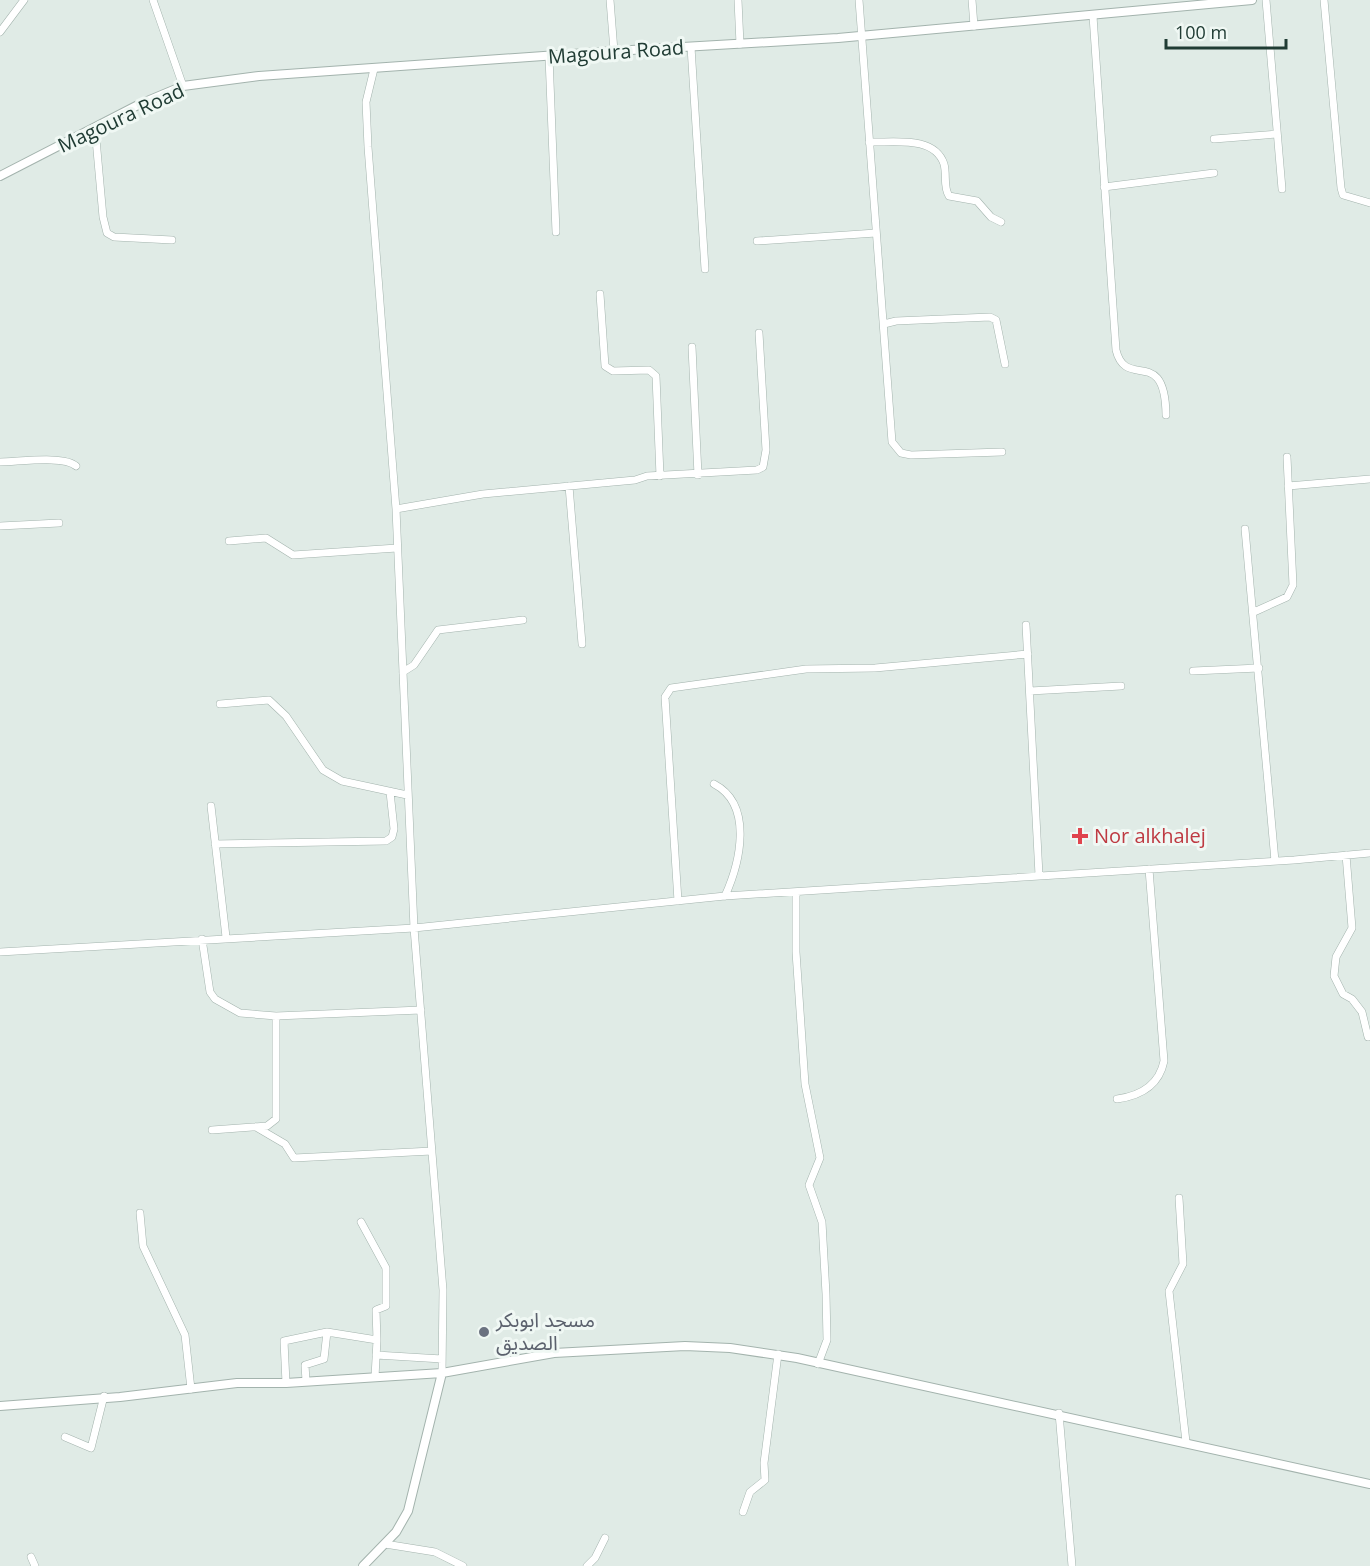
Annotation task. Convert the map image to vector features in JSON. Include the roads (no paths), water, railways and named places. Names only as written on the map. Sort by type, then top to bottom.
[{"type":"street","points":[[0,32],[24,0]]},
{"type":"street","points":[[153,0],[183,86]]},
{"type":"street","points":[[610,0],[614,51]]},
{"type":"street","points":[[738,0],[740,44]]},
{"type":"street","points":[[859,0],[884,324],[889,432],[897,449],[911,455],[1002,453]]},
{"type":"street","points":[[972,0],[974,26]]},
{"type":"street","name":"Magoura Road","points":[[0,177],[140,104],[183,86],[259,76],[861,36],[1252,0]]},
{"type":"street","points":[[1266,0],[1282,189]]},
{"type":"street","points":[[1324,0],[1341,188],[1343,195],[1370,203]]},
{"type":"street","points":[[1093,16],[1118,358],[1124,367],[1146,371],[1159,378],[1166,393],[1166,415]]},
{"type":"street","points":[[691,47],[705,268]]},
{"type":"street","points":[[549,57],[556,232]]},
{"type":"street","points":[[363,1566],[396,1532],[408,1511],[442,1373],[443,1290],[414,928],[396,509],[368,147],[366,102],[374,69]]},
{"type":"street","points":[[95,128],[103,217],[107,233],[114,237],[172,240]]},
{"type":"street","points":[[1214,139],[1277,134]]},
{"type":"street","points":[[869,142],[928,146],[939,155],[943,164],[949,196],[977,201],[991,217],[1001,222]]},
{"type":"street","points":[[1104,187],[1214,173]]},
{"type":"street","points":[[757,242],[876,233]]},
{"type":"street","points":[[600,294],[605,366],[613,371],[649,370],[656,376],[660,476]]},
{"type":"street","points":[[884,324],[896,321],[990,317],[996,320],[1005,364]]},
{"type":"street","points":[[396,509],[483,494],[660,476],[757,470],[765,461],[759,333]]},
{"type":"street","points":[[692,347],[698,475]]},
{"type":"street","points":[[1254,612],[1287,597],[1293,585],[1287,457]]},
{"type":"street","points":[[0,462],[56,460],[72,462],[76,466]]},
{"type":"street","points":[[1288,486],[1370,479]]},
{"type":"street","points":[[569,486],[582,644]]},
{"type":"street","points":[[0,526],[59,522]]},
{"type":"street","points":[[1245,529],[1275,861]]},
{"type":"street","points":[[229,541],[266,538],[293,555],[397,548]]},
{"type":"street","points":[[404,672],[414,665],[438,630],[523,620]]},
{"type":"street","points":[[1026,625],[1039,875]]},
{"type":"street","points":[[678,901],[665,697],[670,688],[806,669],[875,668],[1028,654]]},
{"type":"street","points":[[1193,671],[1259,668]]},
{"type":"street","points":[[1030,691],[1121,686]]},
{"type":"street","points":[[219,704],[269,700],[286,716],[323,770],[342,781],[407,795]]},
{"type":"street","points":[[714,784],[728,792],[734,802],[739,828],[739,861],[725,896]]},
{"type":"street","points":[[215,844],[386,841],[392,837],[394,829],[390,792]]},
{"type":"street","points":[[211,806],[226,938]]},
{"type":"street","points":[[0,952],[414,928],[725,896],[1370,853]]},
{"type":"street","points":[[1346,855],[1352,928],[1336,957],[1334,976],[1343,994],[1352,999],[1362,1012],[1368,1037]]},
{"type":"street","points":[[1117,1099],[1143,1093],[1157,1077],[1164,1061],[1149,869]]},
{"type":"street","points":[[796,893],[796,952],[805,1084],[820,1158],[809,1185],[822,1222],[826,1294],[827,1340],[818,1364]]},
{"type":"street","points":[[202,939],[210,992],[215,999],[240,1013],[276,1016],[421,1010]]},
{"type":"street","points":[[212,1130],[267,1126],[276,1119],[276,1016]]},
{"type":"street","points":[[256,1127],[285,1144],[294,1158],[432,1150]]},
{"type":"street","points":[[1179,1198],[1183,1264],[1169,1291],[1186,1442]]},
{"type":"street","points":[[140,1213],[143,1246],[185,1335],[191,1389]]},
{"type":"street","points":[[361,1222],[386,1268],[386,1306],[376,1310],[378,1340],[375,1377]]},
{"type":"street","points":[[286,1383],[284,1341],[327,1332],[378,1340]]},
{"type":"street","points":[[306,1381],[305,1365],[324,1359],[327,1332]]},
{"type":"street","points":[[0,1406],[237,1383],[286,1383],[442,1373],[554,1353],[664,1347],[730,1348],[778,1354],[1059,1413],[1370,1484]]},
{"type":"street","points":[[743,1512],[750,1492],[761,1486],[765,1480],[764,1463],[778,1354]]},
{"type":"street","points":[[376,1355],[442,1359]]},
{"type":"street","points":[[65,1437],[91,1448],[104,1396]]},
{"type":"street","points":[[1059,1413],[1072,1566],[1078,1566]]},
{"type":"street","points":[[587,1566],[596,1558],[605,1538]]},
{"type":"street","points":[[385,1544],[435,1552],[463,1566]]},
{"type":"street","points":[[31,1557],[35,1566]]},
{"type":"place","name":"Nor alkhalej","points":[[1080,836]]},
{"type":"place","name":"مسجد ابوبكر الصديق","points":[[484,1332]]}]
